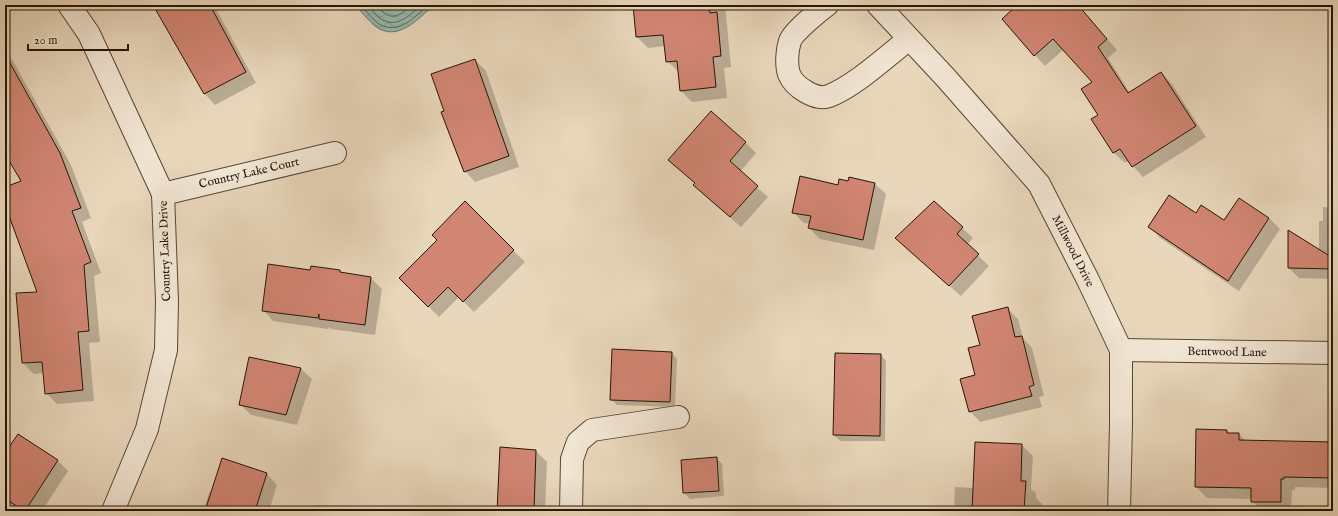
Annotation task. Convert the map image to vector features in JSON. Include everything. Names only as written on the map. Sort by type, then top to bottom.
[{"type":"street","name":"Country Lake Drive","points":[[69,5],[89,34],[164,194],[167,301],[166,350],[147,429],[113,511]]},
{"type":"street","points":[[827,5],[811,18],[790,40],[787,57],[790,75],[801,90],[815,96],[828,96],[853,83],[909,38]]},
{"type":"street","name":"Millwood Drive","points":[[878,5],[1039,184],[1088,280],[1121,350],[1119,511]]},
{"type":"street","name":"Country Lake Court","points":[[164,194],[335,153]]},
{"type":"street","name":"Bentwood Lane","points":[[1121,350],[1333,353]]},
{"type":"street","points":[[571,511],[572,459],[578,442],[592,430],[678,417]]},
{"type":"water","points":[[355,5],[434,5],[407,27],[399,31],[391,32],[383,31],[375,26]]},
{"type":"building","points":[[153,5],[210,5],[246,72],[204,94]]},
{"type":"building","points":[[633,5],[709,5],[710,13],[717,12],[721,56],[713,57],[716,87],[680,91],[677,61],[666,62],[663,35],[636,37]]},
{"type":"building","points":[[1017,5],[1078,5],[1107,39],[1098,47],[1128,93],[1161,72],[1196,126],[1132,167],[1120,149],[1113,153],[1091,119],[1098,115],[1081,89],[1092,82],[1053,39],[1034,56],[1002,19]]},
{"type":"building","points":[[5,54],[60,153],[81,208],[72,211],[91,262],[84,265],[89,331],[78,332],[83,390],[45,394],[42,362],[22,363],[16,293],[37,292],[5,205],[5,187],[21,181],[5,154]]},
{"type":"building","points":[[475,59],[509,156],[464,172],[441,112],[444,111],[431,74]]},
{"type":"building","points":[[711,111],[746,142],[730,161],[758,186],[730,217],[693,185],[695,183],[668,160]]},
{"type":"building","points":[[800,176],[838,185],[839,179],[848,181],[849,177],[875,183],[863,240],[808,228],[811,216],[792,213]]},
{"type":"building","points":[[1169,195],[1196,213],[1201,205],[1224,220],[1239,198],[1269,218],[1228,281],[1148,227]]},
{"type":"building","points":[[465,201],[514,250],[463,302],[448,287],[428,307],[399,278],[437,240],[432,235]]},
{"type":"building","points":[[934,201],[963,227],[957,234],[979,254],[949,286],[895,238]]},
{"type":"building","points":[[1288,230],[1333,258],[1333,269],[1288,268]]},
{"type":"building","points":[[268,264],[310,270],[311,266],[340,270],[340,272],[371,277],[365,325],[319,319],[319,314],[318,318],[262,311]]},
{"type":"building","points":[[1008,307],[1015,337],[1022,336],[1034,385],[1029,387],[1032,396],[969,412],[960,379],[975,375],[968,348],[980,345],[972,316]]},
{"type":"building","points":[[612,349],[672,352],[670,402],[610,400]]},
{"type":"building","points":[[835,353],[881,354],[880,436],[833,435]]},
{"type":"building","points":[[249,357],[301,368],[286,415],[239,405]]},
{"type":"building","points":[[1196,429],[1227,430],[1227,433],[1239,433],[1239,440],[1333,442],[1333,478],[1284,477],[1284,479],[1281,479],[1281,502],[1251,502],[1251,488],[1195,487]]},
{"type":"building","points":[[18,434],[58,460],[25,511],[5,499],[5,453]]},
{"type":"building","points":[[975,442],[1022,444],[1021,481],[1026,481],[1024,511],[972,511]]},
{"type":"building","points":[[500,447],[536,450],[534,511],[497,511]]},
{"type":"building","points":[[717,457],[719,491],[683,493],[681,460]]},
{"type":"building","points":[[222,458],[267,473],[255,511],[205,511]]}]
